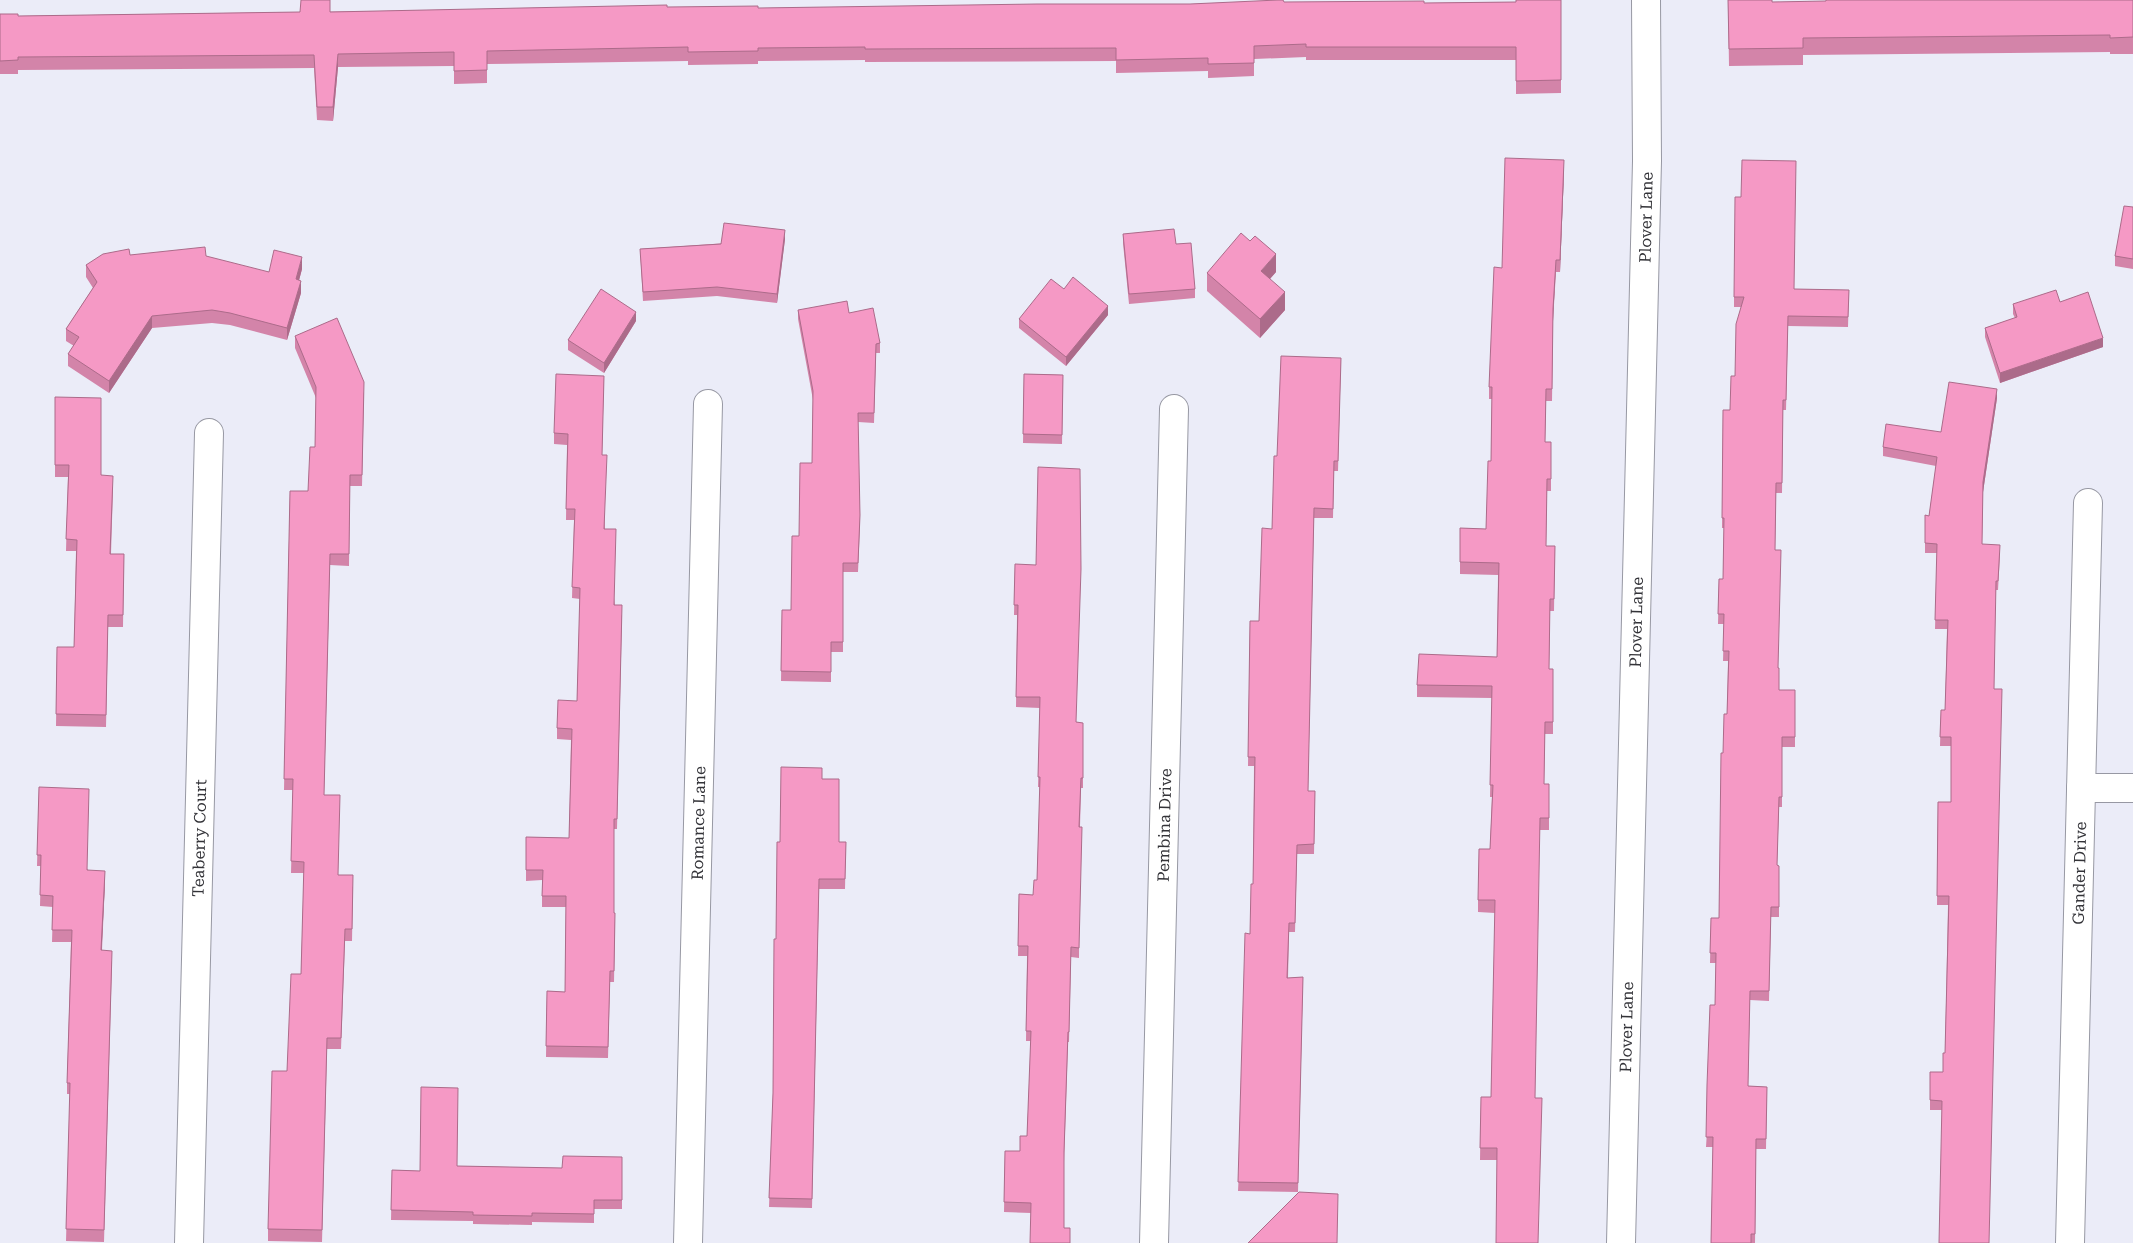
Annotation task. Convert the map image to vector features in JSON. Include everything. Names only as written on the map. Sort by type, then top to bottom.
[{"type":"street","name":"Plover Lane","points":[[1621,1243],[1648,161],[1646,0]]},
{"type":"street","name":"Romance Lane","points":[[688,1243],[708,404]]},
{"type":"street","name":"Pembina Drive","points":[[1154,1243],[1174,409]]},
{"type":"street","name":"Teaberry Court","points":[[189,1243],[209,433]]},
{"type":"street","name":"Gander Drive","points":[[2070,1243],[2088,503]]},
{"type":"street","points":[[2081,788],[2133,788]]},
{"type":"building","points":[[301,0],[330,0],[330,12],[667,5],[667,7],[758,6],[758,8],[1190,4],[1278,0],[1283,0],[1284,2],[1424,1],[1424,3],[1561,0],[1561,80],[1516,81],[1516,47],[1306,47],[1306,44],[1254,46],[1254,63],[1208,64],[1208,58],[1116,60],[1116,48],[758,48],[758,51],[688,52],[688,47],[487,51],[487,70],[454,71],[454,52],[338,54],[333,107],[317,107],[314,55],[18,57],[18,60],[0,61],[0,14],[18,14],[18,16],[300,12]]},
{"type":"building","points":[[1728,0],[1772,0],[1772,2],[1826,0],[2133,0],[2133,37],[2110,38],[2110,35],[1803,38],[1803,48],[1729,49]]},
{"type":"building","points":[[1505,158],[1564,160],[1560,260],[1556,260],[1553,309],[1552,389],[1546,389],[1545,442],[1551,442],[1551,479],[1547,479],[1546,546],[1555,546],[1554,599],[1550,599],[1549,669],[1553,669],[1553,722],[1545,722],[1544,784],[1549,784],[1549,818],[1540,818],[1535,1098],[1542,1098],[1538,1243],[1496,1243],[1497,1148],[1480,1148],[1481,1097],[1491,1097],[1495,900],[1478,900],[1479,849],[1490,849],[1493,785],[1490,785],[1492,686],[1417,685],[1419,654],[1497,657],[1499,563],[1460,562],[1460,528],[1486,529],[1488,461],[1491,461],[1492,387],[1489,387],[1494,267],[1502,268]]},
{"type":"building","points":[[1742,160],[1796,161],[1794,289],[1849,290],[1848,317],[1788,316],[1786,400],[1783,400],[1782,483],[1776,483],[1775,550],[1781,550],[1779,690],[1795,690],[1795,737],[1782,737],[1782,797],[1779,797],[1777,865],[1779,866],[1779,907],[1771,907],[1769,991],[1750,991],[1748,1086],[1767,1087],[1766,1139],[1756,1139],[1755,1234],[1751,1234],[1751,1243],[1711,1243],[1713,1137],[1706,1137],[1710,1005],[1715,1005],[1716,953],[1710,953],[1711,918],[1719,918],[1721,753],[1723,753],[1724,714],[1727,714],[1729,651],[1723,651],[1724,614],[1718,614],[1719,579],[1723,579],[1723,410],[1730,410],[1731,376],[1735,376],[1736,324],[1744,297],[1734,297],[1735,197],[1741,197]]},
{"type":"building","points":[[2124,206],[2133,207],[2133,259],[2115,256]]},
{"type":"building","points":[[724,223],[785,230],[777,294],[717,287],[643,292],[640,249],[721,244]]},
{"type":"building","points":[[1174,229],[1176,244],[1191,243],[1195,289],[1129,294],[1123,234]]},
{"type":"building","points":[[1241,233],[1250,241],[1255,236],[1276,254],[1261,271],[1285,292],[1260,319],[1207,273]]},
{"type":"building","points":[[205,247],[206,256],[269,272],[274,250],[302,257],[296,279],[301,281],[287,328],[212,310],[152,316],[109,381],[68,354],[79,337],[66,329],[97,282],[86,265],[103,254],[129,249],[130,255]]},
{"type":"building","points":[[1073,277],[1108,306],[1066,357],[1019,319],[1051,279],[1064,289]]},
{"type":"building","points":[[601,289],[636,312],[604,363],[568,340]]},
{"type":"building","points":[[2056,290],[2060,302],[2088,292],[2103,338],[2000,373],[1985,328],[2017,317],[2013,304]]},
{"type":"building","points":[[847,301],[849,313],[873,308],[880,343],[876,344],[874,413],[858,413],[860,515],[858,563],[843,563],[843,642],[831,642],[831,672],[781,671],[782,610],[791,610],[792,536],[799,536],[800,463],[812,463],[813,391],[798,310]]},
{"type":"building","points":[[337,318],[364,382],[362,475],[350,475],[349,554],[330,554],[324,795],[340,795],[338,875],[353,875],[352,929],[345,929],[341,1038],[327,1038],[322,1230],[268,1229],[272,1071],[287,1071],[291,974],[301,974],[304,862],[291,861],[293,779],[284,779],[290,491],[308,491],[310,447],[315,447],[316,387],[295,336]]},
{"type":"building","points":[[1281,356],[1341,358],[1338,461],[1334,461],[1333,509],[1314,508],[1308,791],[1315,791],[1314,844],[1297,845],[1295,923],[1289,923],[1287,978],[1303,977],[1298,1183],[1238,1182],[1245,933],[1250,934],[1251,884],[1253,884],[1255,757],[1248,757],[1250,621],[1259,621],[1262,528],[1272,529],[1274,456],[1277,456]]},
{"type":"building","points":[[556,374],[604,376],[602,455],[607,455],[604,529],[616,529],[614,605],[622,605],[617,819],[614,819],[614,971],[610,971],[608,1047],[546,1046],[547,991],[565,992],[566,896],[542,896],[543,870],[526,870],[526,837],[569,838],[572,729],[557,728],[558,700],[577,701],[580,588],[572,587],[575,509],[566,509],[568,434],[554,433]]},
{"type":"building","points":[[1024,374],[1063,375],[1062,435],[1023,434]]},
{"type":"building","points":[[1949,382],[1997,389],[1983,482],[1982,544],[2000,545],[1998,581],[1996,581],[1994,689],[2002,689],[1989,1243],[1939,1243],[1942,1101],[1930,1100],[1930,1072],[1943,1072],[1943,1053],[1945,1053],[1949,896],[1937,896],[1938,802],[1951,802],[1951,737],[1940,737],[1941,710],[1945,710],[1948,620],[1935,620],[1937,544],[1925,543],[1925,515],[1929,516],[1937,457],[1883,447],[1886,424],[1941,432]]},
{"type":"building","points":[[55,397],[101,398],[101,475],[113,476],[110,554],[124,554],[123,615],[108,615],[106,715],[56,714],[57,647],[74,647],[77,540],[66,539],[69,465],[55,465]]},
{"type":"building","points":[[1038,467],[1080,469],[1081,569],[1076,722],[1083,723],[1083,778],[1081,778],[1079,827],[1082,827],[1079,948],[1071,947],[1064,1152],[1064,1228],[1070,1228],[1070,1243],[1030,1243],[1031,1203],[1004,1202],[1005,1151],[1020,1151],[1020,1136],[1027,1136],[1031,1031],[1026,1031],[1028,946],[1018,946],[1019,894],[1033,895],[1034,880],[1037,880],[1040,697],[1016,697],[1018,605],[1014,605],[1015,564],[1036,565]]},
{"type":"building","points":[[781,767],[822,768],[822,779],[839,779],[839,842],[846,842],[845,879],[819,879],[812,1199],[769,1198],[773,1093],[774,939],[776,939],[777,842],[780,842]]},
{"type":"building","points":[[39,787],[89,789],[87,870],[105,871],[101,950],[112,951],[104,1230],[66,1229],[70,1083],[67,1083],[72,930],[52,930],[53,896],[40,895],[41,855],[37,855]]},
{"type":"building","points":[[421,1087],[458,1088],[457,1166],[562,1168],[563,1156],[622,1157],[622,1200],[594,1200],[594,1214],[532,1213],[532,1216],[473,1215],[473,1212],[391,1210],[392,1170],[420,1171]]},
{"type":"building","points":[[1299,1192],[1338,1194],[1337,1243],[1248,1243]]}]
